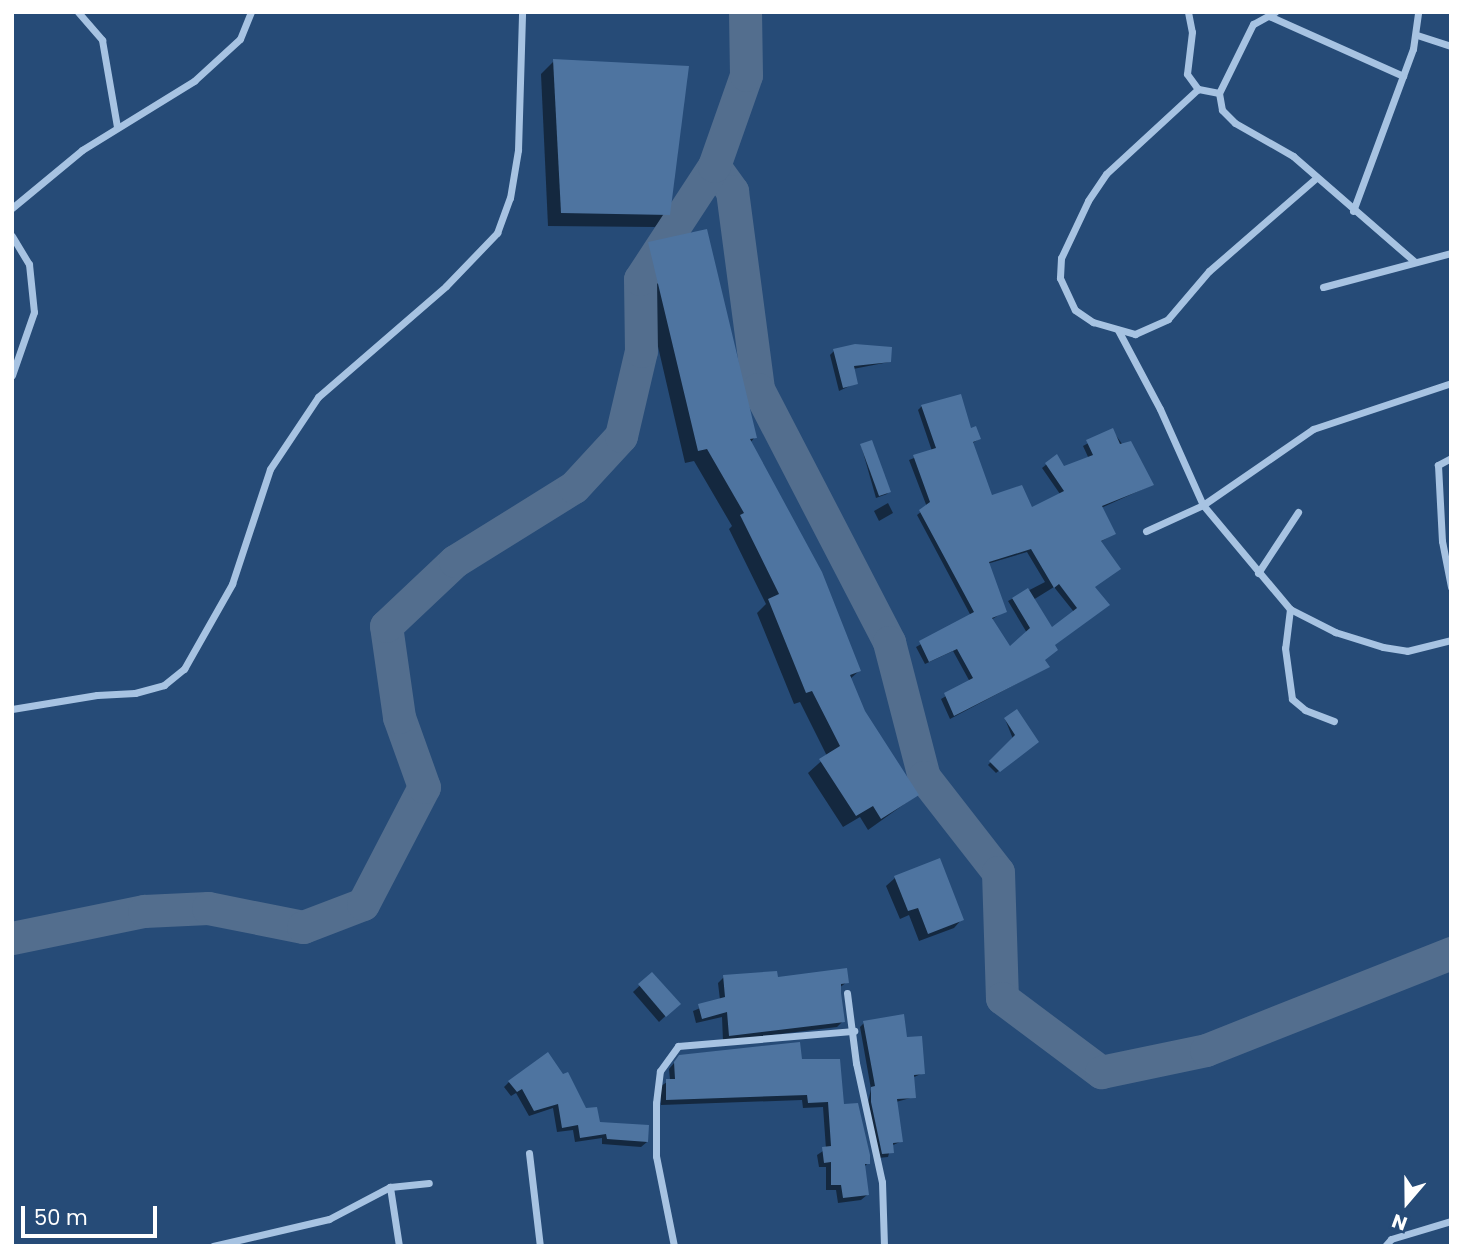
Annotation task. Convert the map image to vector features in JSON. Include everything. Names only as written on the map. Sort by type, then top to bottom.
[{"type":"street","points":[[78,12],[102,40],[117,127]]},
{"type":"street","points":[[12,208],[117,127],[139,118],[194,81],[240,38],[251,12]]},
{"type":"street","points":[[12,709],[97,695],[135,694],[164,685],[184,668],[232,584],[270,469],[318,397],[446,286],[497,233],[510,198],[518,150],[522,12]]},
{"type":"street","points":[[1188,12],[1192,32],[1187,74],[1198,89],[1219,93]]},
{"type":"street","points":[[1256,12],[1253,24],[1219,93],[1222,110],[1235,122],[1293,156],[1353,211],[1392,237],[1413,261]]},
{"type":"street","points":[[1353,211],[1417,36],[1418,12]]},
{"type":"street","points":[[1253,24],[1272,14],[1403,76]]},
{"type":"street","points":[[1417,36],[1451,46]]},
{"type":"street","points":[[1198,89],[1106,174],[1061,258],[1060,278],[1075,310],[1118,330],[1135,334],[1168,319],[1209,271],[1316,178]]},
{"type":"street","points":[[12,236],[29,264],[34,312],[12,375]]},
{"type":"street","points":[[1323,287],[1451,253]]},
{"type":"street","points":[[1118,330],[1160,409],[1203,505],[1290,609],[1382,648],[1407,651],[1451,640]]},
{"type":"street","points":[[1146,531],[1203,505],[1312,429],[1451,383]]},
{"type":"street","points":[[1451,458],[1438,465],[1443,541],[1451,587]]},
{"type":"street","points":[[1258,573],[1298,512]]},
{"type":"street","points":[[1290,609],[1285,648],[1292,699],[1305,710],[1334,721]]},
{"type":"street","points":[[847,993],[856,1063],[882,1182],[884,1246]]},
{"type":"street","points":[[674,1246],[656,1156],[656,1103],[660,1071],[678,1046],[854,1031]]},
{"type":"street","points":[[528,1153],[540,1246]]},
{"type":"street","points":[[213,1246],[329,1219],[390,1187],[429,1183]]},
{"type":"street","points":[[390,1187],[399,1246]]},
{"type":"street","points":[[1385,1246],[1391,1239],[1451,1222]]},
{"type":"building","points":[[553,59],[689,66],[670,215],[561,213]]},
{"type":"building","points":[[707,229],[757,438],[750,439],[822,572],[861,671],[850,675],[865,711],[919,795],[881,819],[873,806],[856,816],[819,759],[840,746],[812,691],[806,693],[768,599],[779,594],[740,515],[744,513],[707,449],[698,451],[648,242]]},
{"type":"building","points":[[855,344],[892,347],[891,362],[854,366],[858,384],[843,388],[833,349]]},
{"type":"building","points":[[961,394],[971,428],[976,426],[981,439],[973,442],[992,495],[1022,485],[1032,507],[1064,491],[1045,463],[1057,454],[1064,466],[1093,455],[1086,440],[1113,428],[1120,444],[1131,441],[1154,485],[1102,506],[1116,534],[1101,541],[1121,569],[1095,587],[1110,605],[1055,645],[1058,650],[1045,660],[1050,667],[954,716],[944,693],[973,678],[957,649],[929,662],[919,641],[974,612],[919,510],[930,502],[913,455],[936,448],[921,405]],"holes":[[[1031,549],[1054,588],[1059,584],[1077,608],[1052,627],[1028,588],[1012,598],[1030,628],[1010,646],[992,618],[1007,612],[989,562]]]},
{"type":"building","points":[[872,440],[891,492],[879,496],[860,444]]},
{"type":"building","points":[[1017,709],[1039,742],[1000,772],[989,761],[1015,735],[1004,718]]},
{"type":"building","points":[[940,858],[964,920],[928,934],[918,908],[908,911],[894,876]]},
{"type":"building","points":[[847,968],[849,983],[841,984],[845,1022],[729,1036],[727,1012],[702,1019],[698,1004],[725,997],[723,975],[777,971],[778,977]]},
{"type":"building","points":[[652,972],[681,1004],[666,1017],[638,984]]},
{"type":"building","points":[[904,1014],[907,1037],[922,1036],[925,1074],[914,1075],[916,1098],[897,1099],[903,1142],[893,1143],[894,1153],[882,1154],[871,1102],[871,1087],[875,1086],[863,1021]]},
{"type":"building","points":[[800,1042],[802,1059],[840,1059],[844,1104],[858,1103],[870,1155],[870,1164],[865,1164],[869,1195],[843,1198],[841,1185],[831,1185],[831,1162],[824,1163],[822,1147],[831,1146],[828,1102],[808,1103],[807,1095],[666,1100],[666,1079],[675,1079],[674,1062],[679,1055]]},
{"type":"building","points":[[548,1052],[563,1074],[568,1072],[586,1108],[597,1107],[600,1122],[649,1125],[648,1142],[607,1139],[606,1134],[580,1138],[578,1125],[562,1128],[558,1104],[534,1111],[522,1089],[517,1092],[508,1081]]},
{"type":"waterway","points":[[12,938],[144,911],[208,908],[303,927],[363,904],[424,787],[399,717],[386,626],[455,561],[574,487],[621,436],[641,351],[640,279],[714,166],[746,75],[745,12]]},
{"type":"waterway","points":[[714,166],[732,191],[758,389],[889,642],[924,777],[998,872],[1002,998],[1101,1072],[1206,1050],[1451,953]]}]
